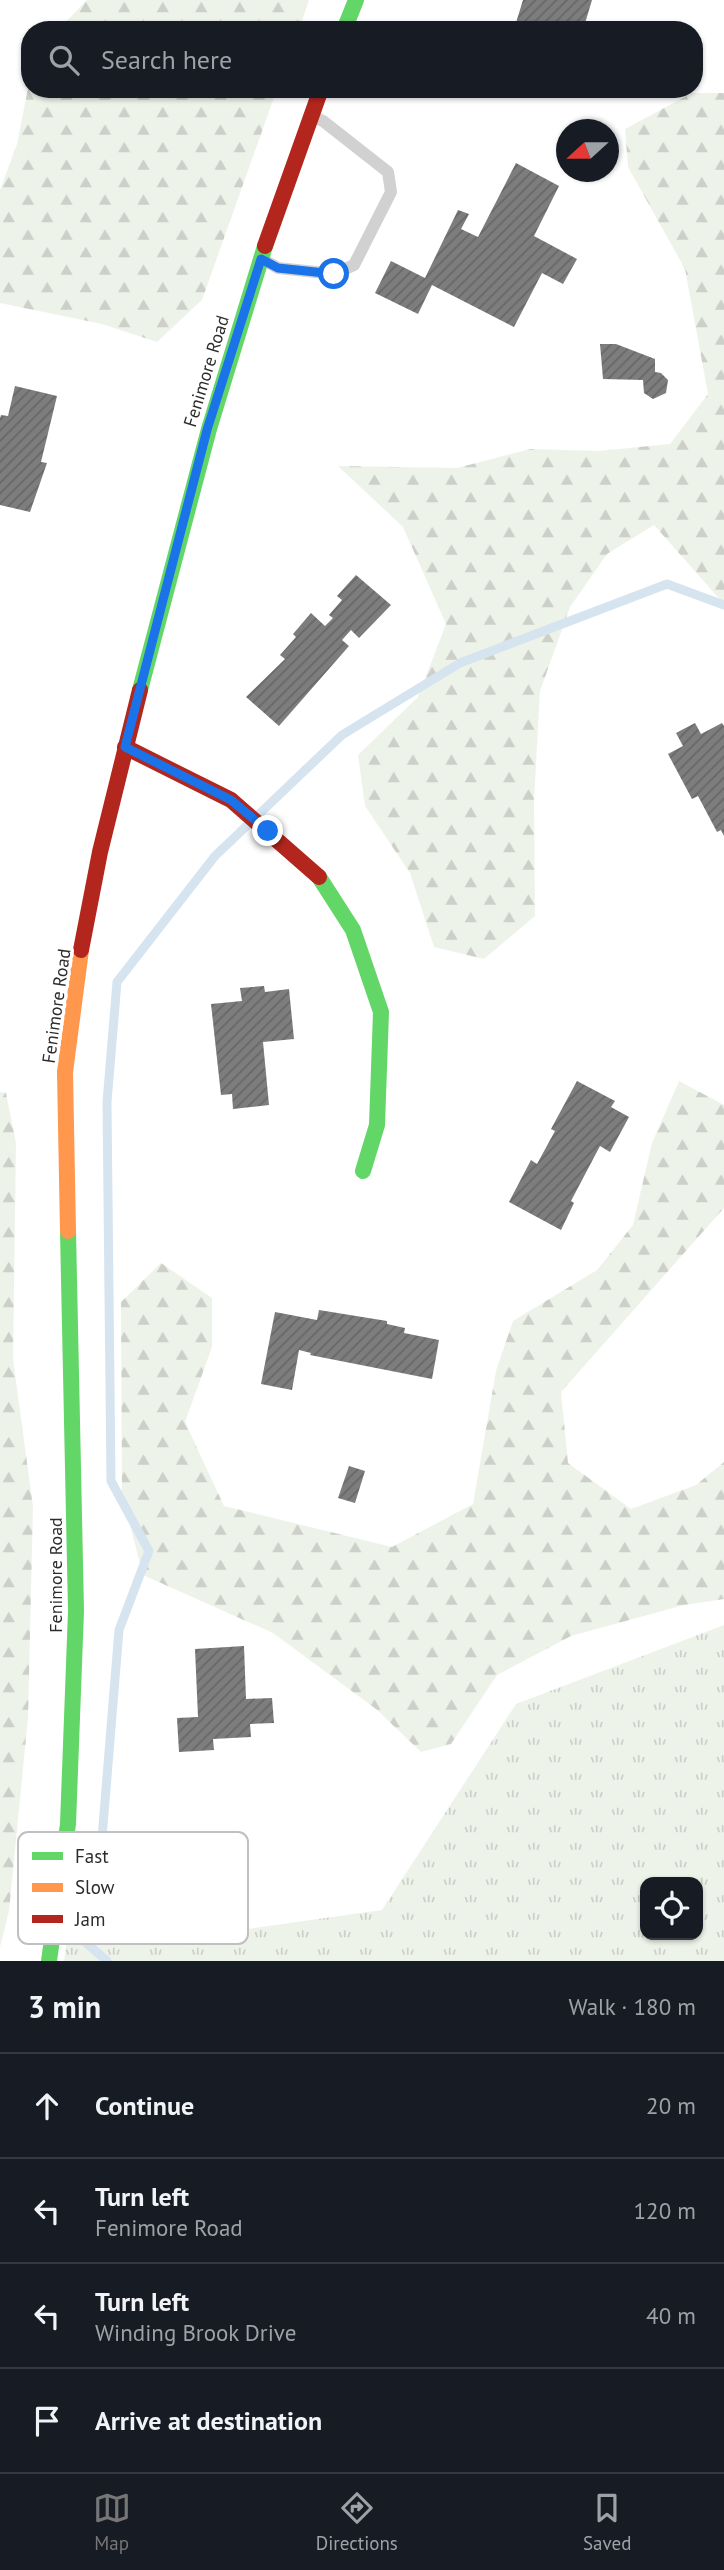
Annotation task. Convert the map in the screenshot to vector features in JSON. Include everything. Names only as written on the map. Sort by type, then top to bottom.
[{"type":"street","points":[[348,21],[356,0]]},
{"type":"street","name":"Fenimore Road","points":[[67,1832],[76,1611],[65,1072],[69,1025],[125,747],[207,430],[261,259],[318,98]]},
{"type":"street","points":[[125,747],[231,800],[318,875],[353,930],[381,1012],[377,1125],[363,1171]]},
{"type":"lane","points":[[261,259],[278,268],[334,274],[354,265],[391,192],[388,172],[323,121],[311,116]]},
{"type":"green space","points":[[87,0],[309,0],[302,21],[67,21]]},
{"type":"green space","points":[[703,93],[724,93],[724,604],[654,525],[607,554],[570,607],[540,691],[534,801],[535,916],[484,959],[434,947],[410,873],[365,806],[358,755],[418,697],[446,624],[403,527],[338,466],[457,468],[530,449],[598,451],[670,444],[708,394],[685,269],[628,167],[625,129],[683,98],[703,98]]},
{"type":"green space","points":[[26,98],[274,98],[202,300],[157,342],[102,324],[0,303],[0,190],[17,144]]},
{"type":"green space","points":[[679,1081],[724,1105],[724,1208],[561,1392],[568,1463],[631,1509],[696,1485],[724,1462],[724,1599],[684,1605],[571,1636],[497,1675],[451,1744],[421,1752],[376,1709],[273,1633],[143,1575],[122,1494],[121,1302],[161,1263],[212,1298],[212,1347],[185,1422],[224,1506],[392,1547],[473,1504],[496,1371],[513,1321],[597,1270],[633,1225],[652,1143]]},
{"type":"green space","points":[[0,1092],[6,1093],[16,1143],[13,1359],[33,1507],[28,1718],[9,1911],[0,1947]]},
{"type":"green space","points":[[724,1625],[724,1961],[64,1961],[66,1944],[248,1944],[248,1929],[382,1910],[516,1704]]},
{"type":"building","points":[[523,0],[592,0],[586,21],[517,21]]},
{"type":"building","points":[[516,163],[559,186],[534,236],[577,259],[563,284],[542,273],[514,327],[432,285],[418,314],[375,293],[391,261],[425,278],[458,210],[469,214],[461,229],[478,237]]},
{"type":"building","points":[[600,344],[616,344],[655,359],[655,372],[661,373],[668,380],[666,393],[653,399],[644,393],[643,380],[603,379]]},
{"type":"building","points":[[15,386],[57,396],[41,462],[47,463],[30,512],[0,505],[0,418],[1,415],[8,416]]},
{"type":"building","points":[[356,575],[391,605],[359,638],[351,630],[342,640],[349,646],[279,726],[246,697],[285,659],[280,655],[296,637],[293,634],[311,613],[325,626],[333,618],[329,615],[342,600],[337,596]]},
{"type":"building","points":[[695,723],[701,734],[722,723],[724,726],[724,836],[721,830],[717,832],[698,796],[692,799],[668,754],[683,746],[676,733]]},
{"type":"building","points":[[264,986],[265,992],[289,989],[294,1039],[263,1042],[269,1105],[233,1109],[232,1094],[221,1095],[211,1004],[242,1001],[240,988]]},
{"type":"building","points":[[577,1081],[615,1101],[611,1107],[629,1117],[610,1152],[600,1146],[571,1201],[574,1203],[561,1230],[509,1202],[531,1160],[537,1164],[555,1131],[551,1129]]},
{"type":"building","points":[[319,1310],[387,1321],[387,1324],[405,1328],[404,1333],[439,1340],[432,1379],[310,1355],[311,1353],[299,1350],[292,1390],[261,1384],[275,1312],[317,1320]]},
{"type":"building","points":[[349,1466],[365,1471],[355,1503],[338,1498]]},
{"type":"building","points":[[244,1646],[246,1699],[272,1698],[274,1723],[250,1724],[251,1737],[213,1739],[214,1750],[179,1752],[177,1718],[198,1717],[195,1649]]},
{"type":"waterway","points":[[102,1832],[119,1630],[149,1551],[111,1481],[107,1102],[117,982],[215,856],[342,735],[460,663],[667,584],[724,605]]},
{"type":"waterway","points":[[87,1944],[107,1961]]},
{"type":"traffic: fast","points":[[348,21],[356,0]]},
{"type":"traffic: fast","points":[[140,690],[209,429],[265,246]]},
{"type":"traffic: fast","points":[[319,877],[353,930],[381,1012],[377,1125],[363,1171]]},
{"type":"traffic: fast","points":[[67,1832],[76,1611],[68,1231]]},
{"type":"traffic: fast","points":[[49,1961],[51,1944]]},
{"type":"traffic: slow","points":[[68,1231],[65,1072],[81,950]]},
{"type":"traffic: jam","points":[[265,246],[318,98]]},
{"type":"traffic: jam","points":[[81,950],[100,852],[140,690]]},
{"type":"traffic: jam","points":[[125,747],[231,800],[319,877]]},
{"type":"route","points":[[268,831],[231,800],[125,747],[207,430],[261,259],[278,268],[334,274]]}]
